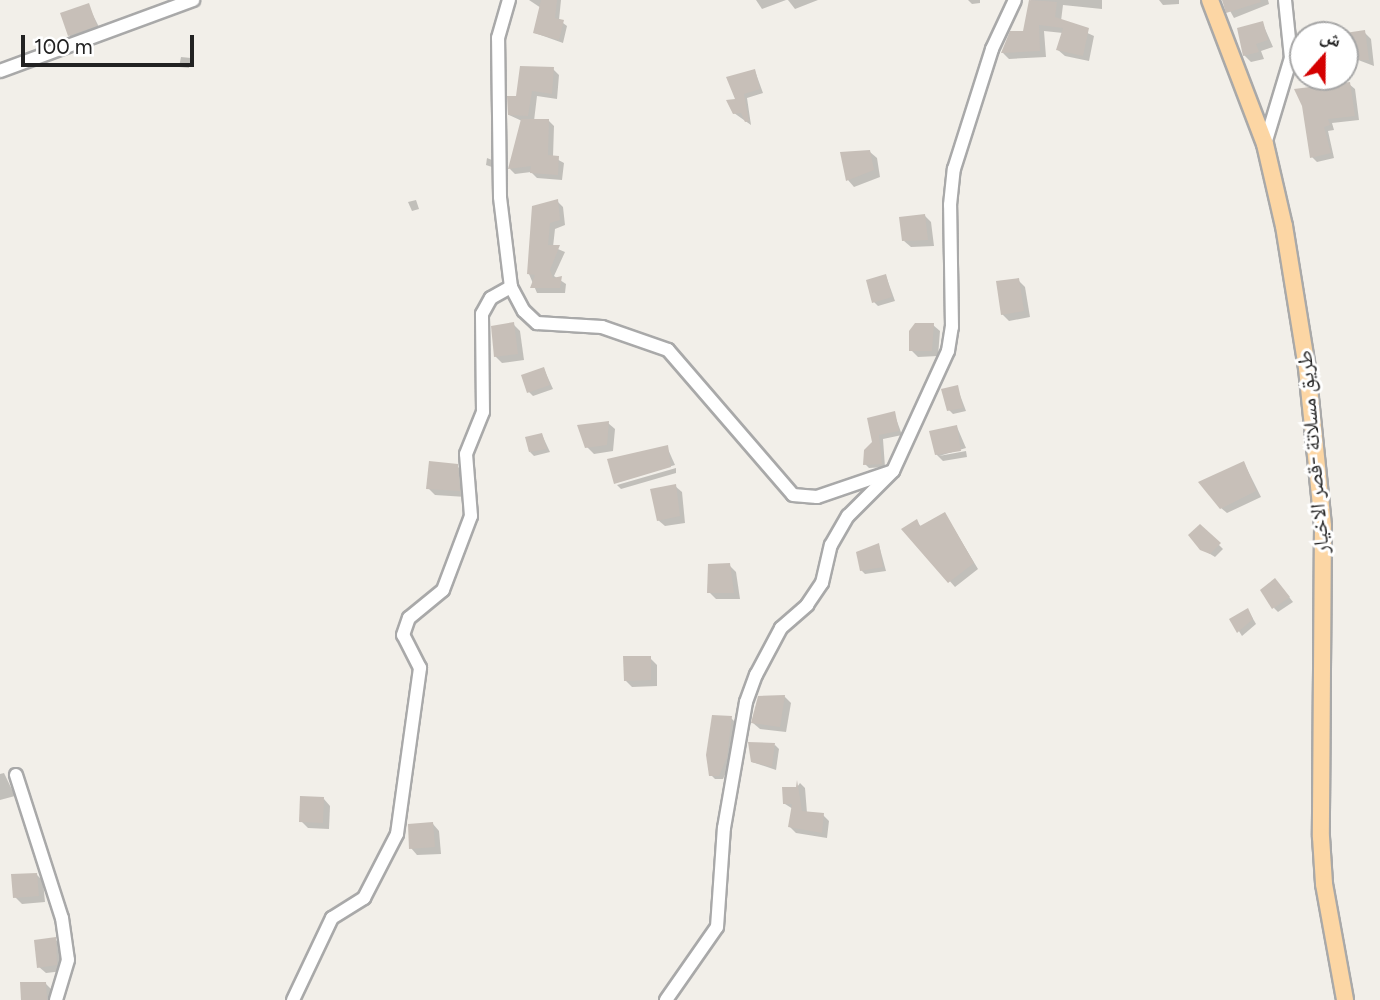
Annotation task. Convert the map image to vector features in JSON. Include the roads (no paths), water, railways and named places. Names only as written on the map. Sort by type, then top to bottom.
[{"type":"main road","name":"طريق مسلاتة -قصر الاخيار","points":[[1210,0],[1265,144],[1284,226],[1316,436],[1323,526],[1321,837],[1324,884],[1345,1000]]},
{"type":"street","points":[[0,71],[193,0]]},
{"type":"street","points":[[509,0],[498,38],[500,197],[511,287],[526,314],[537,323],[602,327],[668,350],[793,495],[817,497],[893,471]]},
{"type":"street","points":[[667,999],[717,927],[724,828],[746,702],[756,675],[781,628],[807,605],[822,583],[831,545],[848,516],[893,471],[948,351],[952,327],[950,205],[954,169],[992,49],[1015,0]]},
{"type":"street","points":[[1265,144],[1290,66],[1285,0]]},
{"type":"street","points":[[0,59],[16,63]]},
{"type":"street","points":[[293,1000],[332,918],[365,898],[397,834],[420,668],[403,635],[409,618],[443,590],[465,536],[471,516],[466,454],[483,412],[482,314],[491,298],[511,287]]},
{"type":"street","points":[[16,775],[62,918],[68,960],[56,1000]]}]
